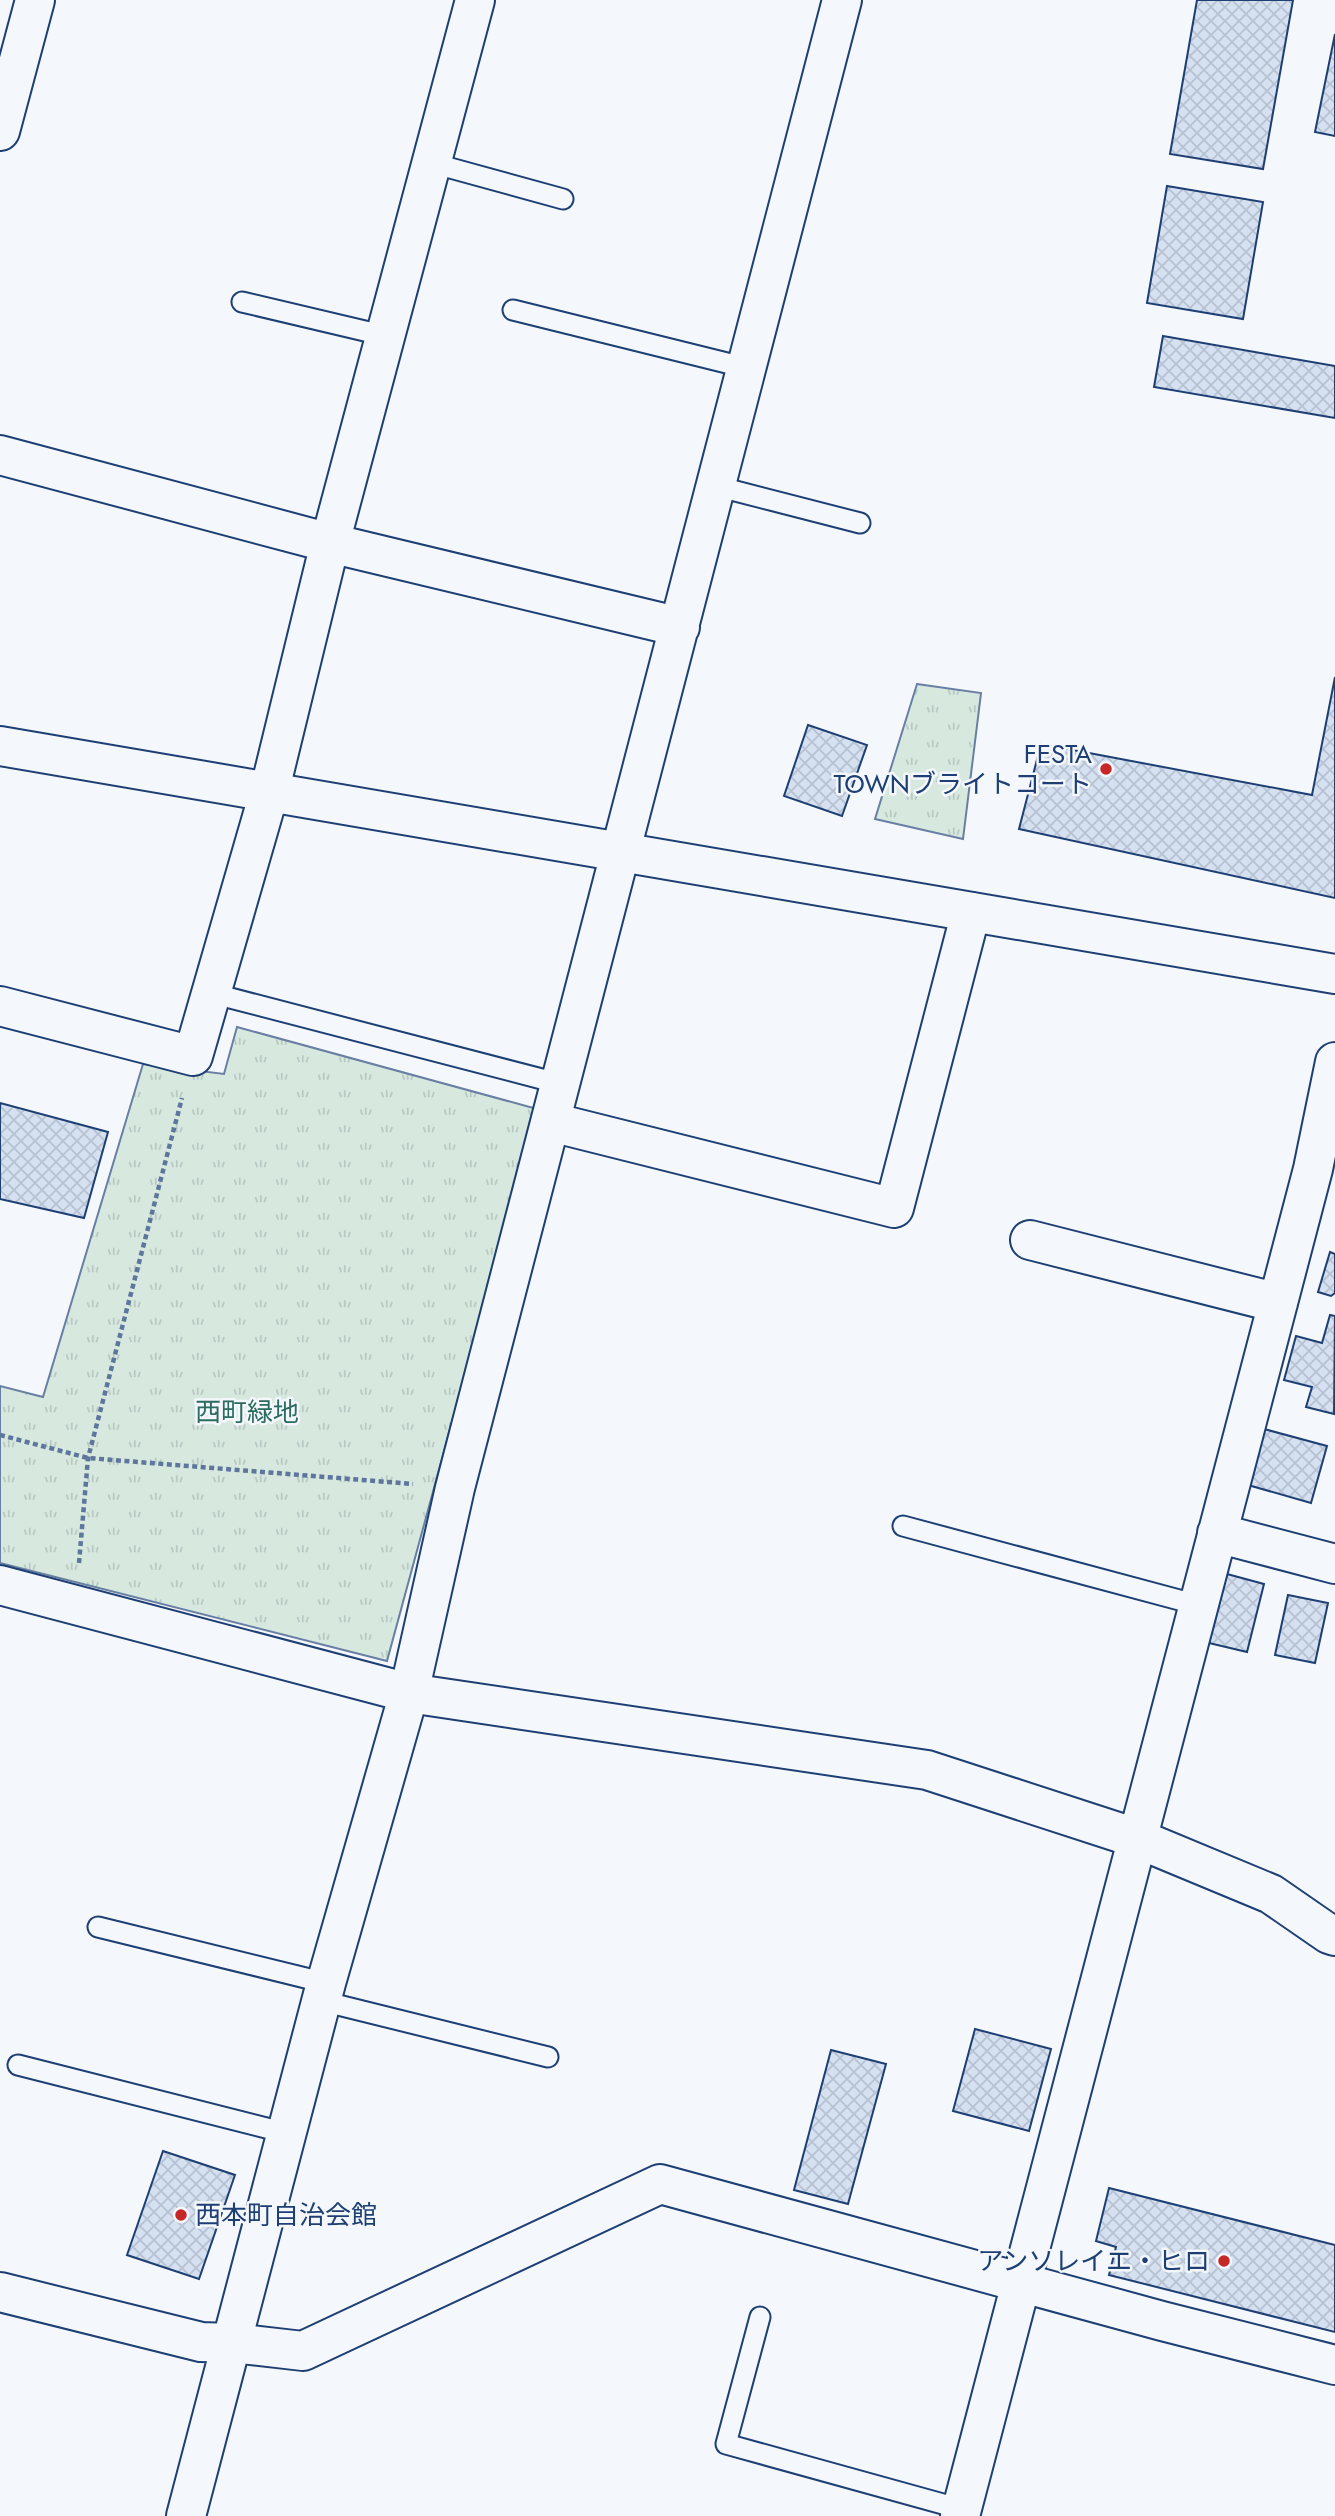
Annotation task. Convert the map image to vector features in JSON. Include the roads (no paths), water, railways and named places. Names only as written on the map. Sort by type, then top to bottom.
[{"type":"street","points":[[0,131],[11,50],[35,0]]},
{"type":"street","points":[[0,1006],[193,1056],[269,793],[330,544],[475,0]]},
{"type":"street","points":[[186,2516],[324,1992],[409,1693],[455,1488],[842,0]]},
{"type":"street","points":[[0,454],[330,544],[680,626]]},
{"type":"street","points":[[0,746],[1335,974]]},
{"type":"street","points":[[551,1122],[894,1208],[971,912]]},
{"type":"street","points":[[960,2512],[1313,1169],[1335,1062]]},
{"type":"street","points":[[1030,1240],[1278,1303]]},
{"type":"street","points":[[1217,1534],[1335,1564]]},
{"type":"street","points":[[0,1585],[409,1693],[927,1770],[1136,1838],[1271,1894],[1335,1936]]},
{"type":"street","points":[[0,2292],[201,2342],[303,2351],[660,2184],[1335,2365]]},
{"type":"lane","points":[[432,163],[563,199]]},
{"type":"lane","points":[[242,302],[386,336]]},
{"type":"lane","points":[[513,310],[747,368]]},
{"type":"lane","points":[[716,486],[860,523]]},
{"type":"lane","points":[[211,993],[561,1084]]},
{"type":"lane","points":[[903,1526],[1198,1605]]},
{"type":"lane","points":[[98,1927],[548,2057]]},
{"type":"lane","points":[[18,2065],[286,2133]]},
{"type":"lane","points":[[760,2318],[726,2445],[960,2512]]},
{"type":"place","name":"FESTA TOWNブライトコート","points":[[1106,769]]},
{"type":"place","name":"西本町自治会館","points":[[181,2215]]},
{"type":"place","name":"アンソレイエ・ヒロ","points":[[1224,2261]]},
{"type":"park label","name":"西町緑地","points":[[247,1412]]}]
